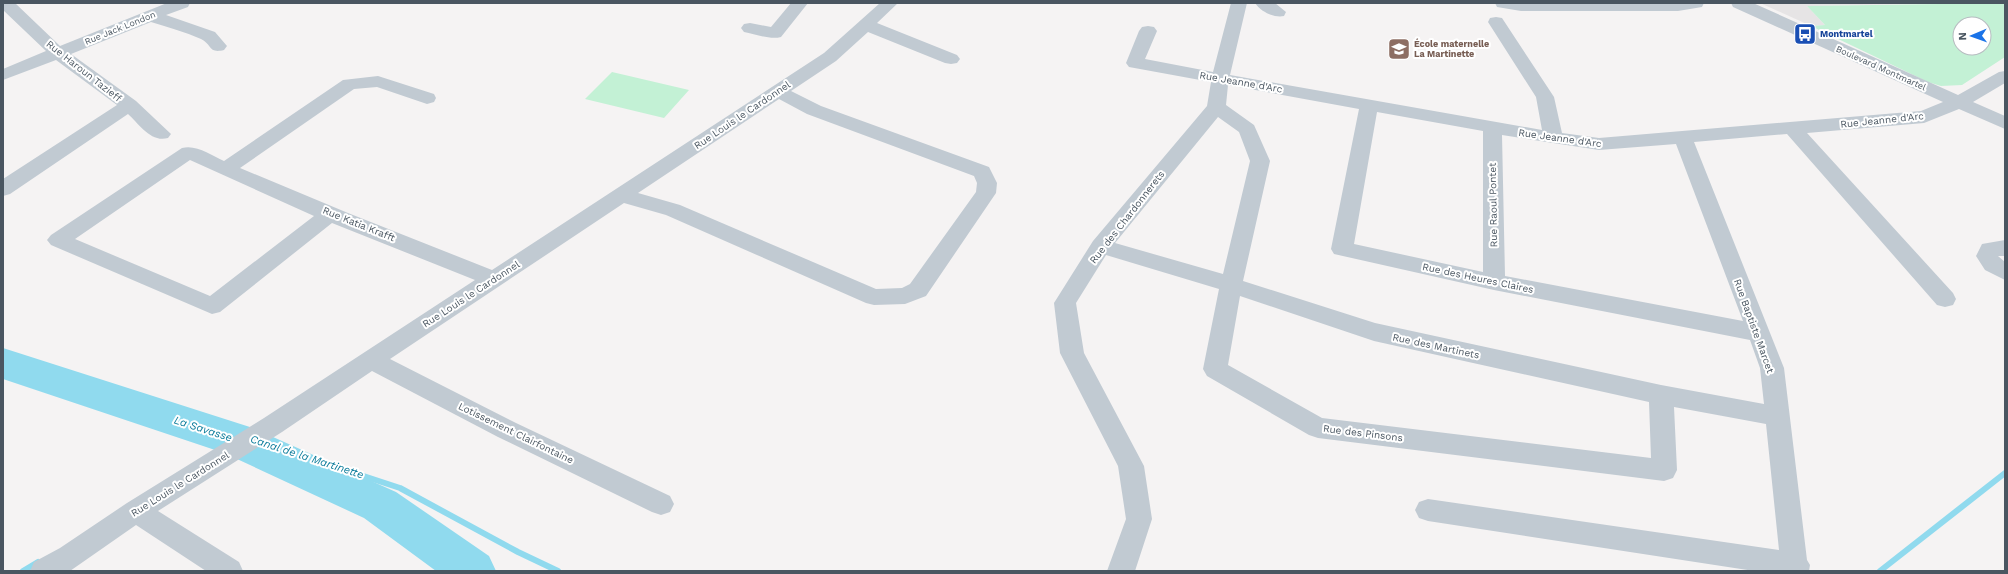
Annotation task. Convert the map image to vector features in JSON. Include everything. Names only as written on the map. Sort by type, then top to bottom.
[{"type":"street","name":"Rue Haroun Tazieff","points":[[5,3],[63,56],[129,105],[161,134]]},
{"type":"street","name":"Rue Jack London","points":[[63,56],[182,3]]},
{"type":"street","points":[[750,28],[775,33],[800,3]]},
{"type":"street","points":[[1216,107],[1220,79],[1239,3]]},
{"type":"street","points":[[1263,3],[1278,12]]},
{"type":"street","points":[[1503,3],[1521,6],[1678,6],[1696,3]]},
{"type":"street","name":"Boulevard Montmartel","points":[[1739,3],[2005,124]]},
{"type":"street","name":"Rue Louis le Cardonnel","points":[[44,571],[70,557],[136,511],[273,425],[830,57],[866,25],[883,4]]},
{"type":"street","points":[[151,16],[209,36],[218,46]]},
{"type":"street","points":[[1496,22],[1545,97],[1553,138]]},
{"type":"street","points":[[866,25],[951,59]]},
{"type":"street","name":"Rue Jeanne d'Arc","points":[[1148,30],[1135,63],[1553,138],[1599,144],[1924,117],[1957,103],[2005,76]]},
{"type":"street","points":[[3,75],[63,56]]},
{"type":"street","points":[[3,80],[7,84],[63,56]]},
{"type":"street","points":[[225,169],[349,84],[378,81],[427,98]]},
{"type":"street","points":[[620,195],[673,210],[874,297],[905,296],[918,290],[986,193],[987,183],[982,172],[814,110],[778,91]]},
{"type":"street","name":"Rue Haroun Tazieff","points":[[3,189],[35,166],[129,105]]},
{"type":"street","name":"Rue des Heures Claires","points":[[1369,105],[1342,249],[1494,282],[1758,333]]},
{"type":"street","name":"Rue des Chardonnerets","points":[[1121,571],[1138,519],[1131,466],[1072,353],[1065,303],[1102,246],[1216,107]]},
{"type":"street","name":"Rue des Pinsons","points":[[1216,107],[1247,129],[1260,161],[1231,285],[1215,369],[1318,428],[1664,470],[1661,395]]},
{"type":"street","name":"Rue Raoul Pontet","points":[[1492,127],[1494,282]]},
{"type":"street","points":[[1793,129],[1945,298]]},
{"type":"street","name":"Rue Baptiste Marcet","points":[[1683,138],[1772,368],[1796,568]]},
{"type":"street","name":"Rue Katia Krafft","points":[[331,213],[212,306],[58,240],[189,152],[225,169],[494,279]]},
{"type":"street","name":"Rue Haroun Tazieff","points":[[3,172],[35,166]]},
{"type":"street","name":"Rue des Martinets","points":[[1102,246],[1231,285],[1374,332],[1661,395],[1778,416]]},
{"type":"street","points":[[2005,248],[1990,249],[1987,256],[1993,265],[2005,272]]},
{"type":"street","name":"Lotissement Clairfontaine","points":[[371,360],[507,430],[661,504]]},
{"type":"street","points":[[1428,510],[1796,568]]},
{"type":"street","points":[[136,511],[229,571]]},
{"type":"shaded area","points":[[1760,3],[1970,3],[1807,6],[1825,25],[1811,26]]},
{"type":"green space","points":[[2005,3],[2005,57],[1962,85],[1941,86],[1928,82],[1811,26],[1825,25],[1807,6]]},
{"type":"green space","points":[[612,72],[689,90],[664,118],[585,99]]},
{"type":"waterway","name":"La Savasse","points":[[3,363],[238,440],[380,505],[473,571]]},
{"type":"waterway","name":"Canal de la Martinette","points":[[257,441],[400,488],[518,552],[558,571]]},
{"type":"waterway","name":"Canal de la Martinette","points":[[1880,571],[2005,473]]},
{"type":"waterway","name":"Canal de la Martinette","points":[[23,571],[38,562]]},
{"type":"place","name":"Montmartel","points":[[1805,34]]},
{"type":"place","name":"École maternelle La Martinette","points":[[1399,49]]}]
